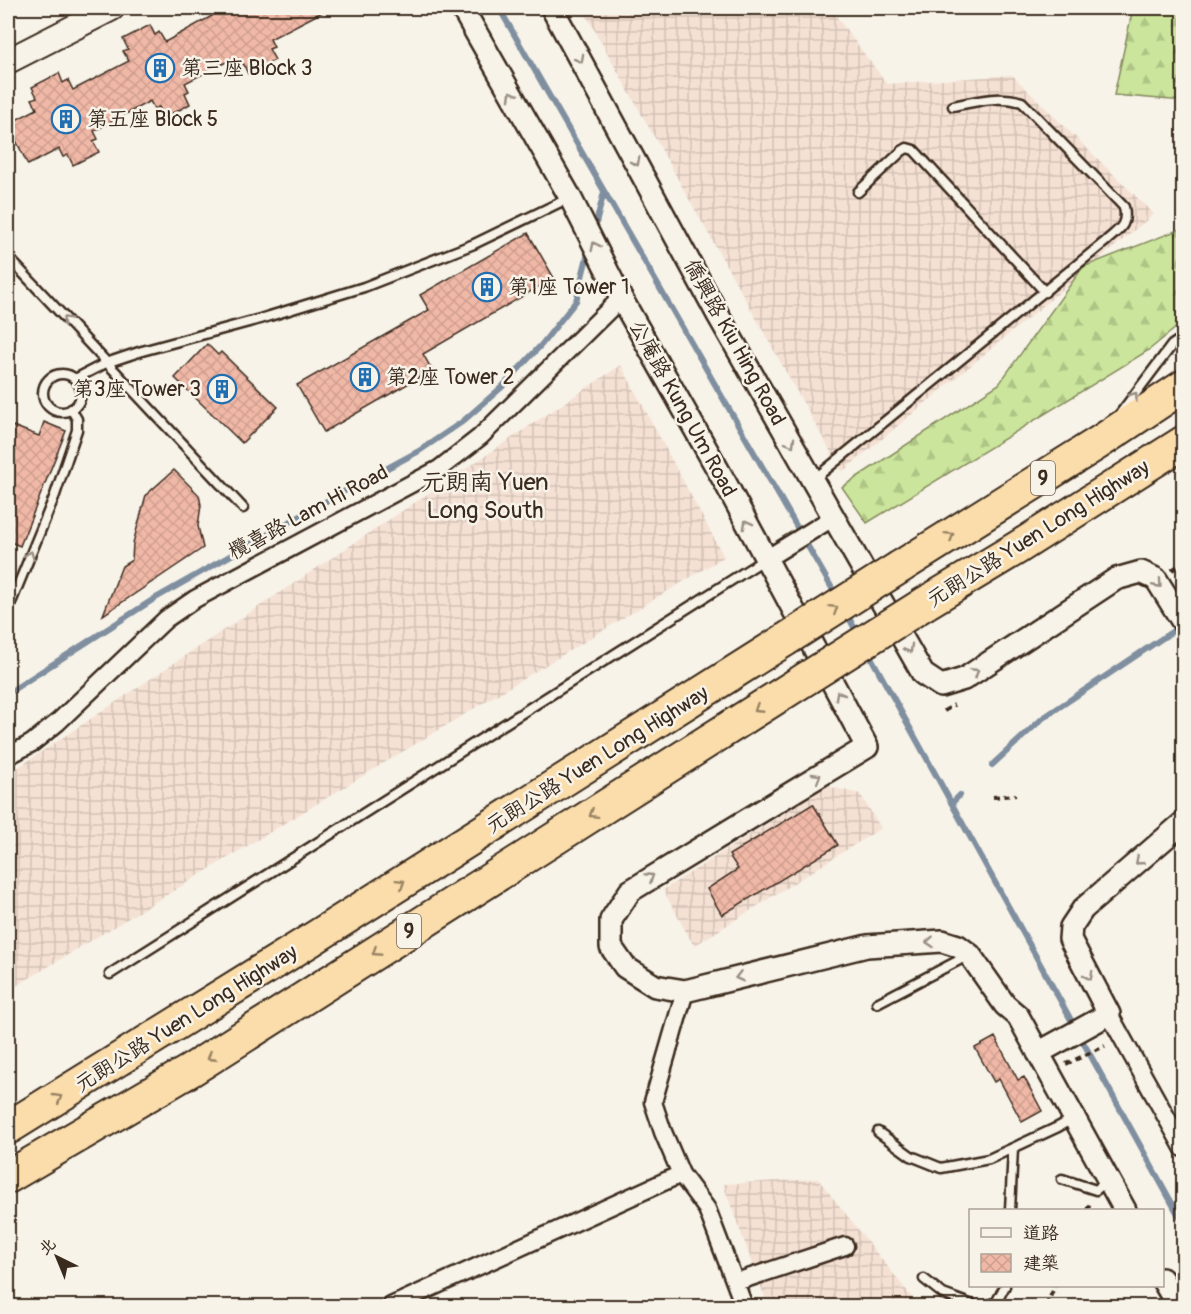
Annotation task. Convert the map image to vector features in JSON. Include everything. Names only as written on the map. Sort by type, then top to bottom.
[{"type":"highway","name":"元朗公路 Yuen Long Highway","points":[[8,1128],[123,1058],[1098,443],[1184,386]]},
{"type":"highway","name":"元朗公路 Yuen Long Highway","points":[[8,1177],[192,1070],[807,678],[1184,442]]},
{"type":"main road","points":[[8,61],[112,8]]},
{"type":"street","name":"公庵路 Kung Um Road","points":[[462,8],[574,206],[621,298],[867,747],[630,891],[611,920],[611,947],[625,967],[655,986],[685,991]]},
{"type":"street","name":"僑興路 Kiu Hing Road","points":[[552,8],[718,315],[923,674],[941,686],[964,679],[1116,579],[1141,572],[1156,579],[1181,620]]},
{"type":"street","name":"欖喜路 Lam Hi Road","points":[[8,756],[41,736],[166,619],[195,598],[439,469],[480,437],[621,298]]},
{"type":"street","points":[[766,559],[834,517]]},
{"type":"street","points":[[1184,822],[1083,909],[1071,927],[1070,939],[1184,1149]]},
{"type":"street","points":[[744,1306],[707,1209],[697,1192],[681,1174],[653,1102],[685,991],[867,946],[942,941],[958,946],[970,955],[1005,1005],[1018,1016],[1124,1209]]},
{"type":"street","points":[[1038,1053],[1109,1014]]},
{"type":"street","points":[[391,1306],[681,1174]]},
{"type":"street","points":[[736,1282],[845,1246]]},
{"type":"street","points":[[1164,1282],[1178,1306]]},
{"type":"lane","points":[[813,481],[1124,225],[1126,217],[1124,207],[1022,102],[1008,98],[994,98],[953,106]]},
{"type":"lane","points":[[858,192],[902,151],[907,148],[914,150],[1045,292]]},
{"type":"lane","points":[[75,379],[106,363],[142,351],[260,319],[364,287],[574,206]]},
{"type":"lane","points":[[8,257],[243,508]]},
{"type":"lane","points":[[1098,443],[1172,345],[1184,337]]},
{"type":"lane","points":[[63,374],[79,383],[81,395],[76,406],[71,410],[59,412],[48,406],[44,400],[44,388],[51,377],[63,374]]},
{"type":"lane","points":[[8,609],[75,438],[77,419],[71,410]]},
{"type":"lane","points":[[110,974],[766,559]]},
{"type":"lane","points":[[877,1003],[970,955]]},
{"type":"lane","points":[[878,1132],[911,1156],[941,1168],[989,1159],[1074,1118]]},
{"type":"lane","points":[[1010,1209],[1012,1148]]},
{"type":"lane","points":[[1062,1179],[1096,1190],[1108,1179]]},
{"type":"lane","points":[[924,1279],[943,1294],[976,1306]]},
{"type":"lane","points":[[987,1306],[997,1301],[1004,1287]]},
{"type":"path","points":[[993,797],[1016,795]]},
{"type":"path","points":[[1049,1072],[1122,1038]]},
{"type":"path","points":[[1046,1306],[1055,1287]]},
{"type":"shaded area","points":[[582,8],[830,8],[887,84],[1012,75],[1154,214],[842,472]]},
{"type":"shaded area","points":[[621,365],[724,557],[8,991],[8,774]]},
{"type":"shaded area","points":[[827,786],[860,794],[881,828],[694,946],[663,890]]},
{"type":"shaded area","points":[[818,1179],[919,1306],[768,1306],[723,1184]]},
{"type":"green space","points":[[1133,8],[1183,8],[1183,101],[1114,95]]},
{"type":"green space","points":[[1183,228],[1183,322],[1149,350],[867,523],[842,487],[999,384],[1083,267]]},
{"type":"building","points":[[208,8],[330,8],[270,39],[274,47],[269,49],[275,60],[248,74],[243,63],[238,65],[234,58],[185,83],[189,91],[185,93],[190,104],[181,109],[164,117],[159,107],[154,109],[150,101],[94,131],[98,139],[93,141],[99,152],[73,165],[68,155],[63,157],[59,149],[28,165],[8,124],[37,109],[32,99],[37,97],[32,87],[59,73],[63,83],[68,80],[73,90],[129,61],[123,51],[128,49],[123,39],[150,25],[155,35],[159,32],[165,42],[212,16]]},
{"type":"building","points":[[528,233],[554,278],[423,354],[432,370],[324,432],[297,385],[429,310],[420,295]]},
{"type":"building","name":"第3座 Tower 3","points":[[207,344],[218,355],[221,352],[278,407],[242,443],[175,378]]},
{"type":"building","points":[[44,422],[66,431],[20,546],[8,541],[8,440],[13,426],[39,436]]},
{"type":"building","points":[[174,470],[199,495],[201,505],[198,526],[203,548],[103,615],[122,566],[132,560],[133,543],[146,495]]},
{"type":"building","points":[[813,804],[838,845],[722,915],[707,889],[738,869],[729,855]]},
{"type":"building","points":[[995,1037],[1018,1080],[1024,1077],[1042,1111],[1022,1122],[999,1079],[994,1082],[975,1048]]},
{"type":"waterway","points":[[499,8],[837,597]]},
{"type":"waterway","points":[[594,231],[604,192]]},
{"type":"waterway","points":[[8,693],[154,599],[419,451],[462,422],[502,387],[542,344],[576,301],[589,249]]},
{"type":"waterway","points":[[845,611],[859,636]]},
{"type":"waterway","points":[[992,765],[1043,718],[1182,625]]},
{"type":"waterway","points":[[867,650],[1184,1225]]},
{"type":"waterway","points":[[952,803],[960,795]]},
{"type":"place","name":"第三座 Block 3","points":[[160,68]]},
{"type":"place","name":"第五座 Block 5","points":[[66,119]]},
{"type":"place","name":"第1座 Tower 1","points":[[487,287]]},
{"type":"place","name":"第2座 Tower 2","points":[[365,377]]},
{"type":"place","name":"第3座 Tower 3","points":[[222,389]]},
{"type":"district","name":"元朗南 Yuen Long South","points":[[485,496]]}]
